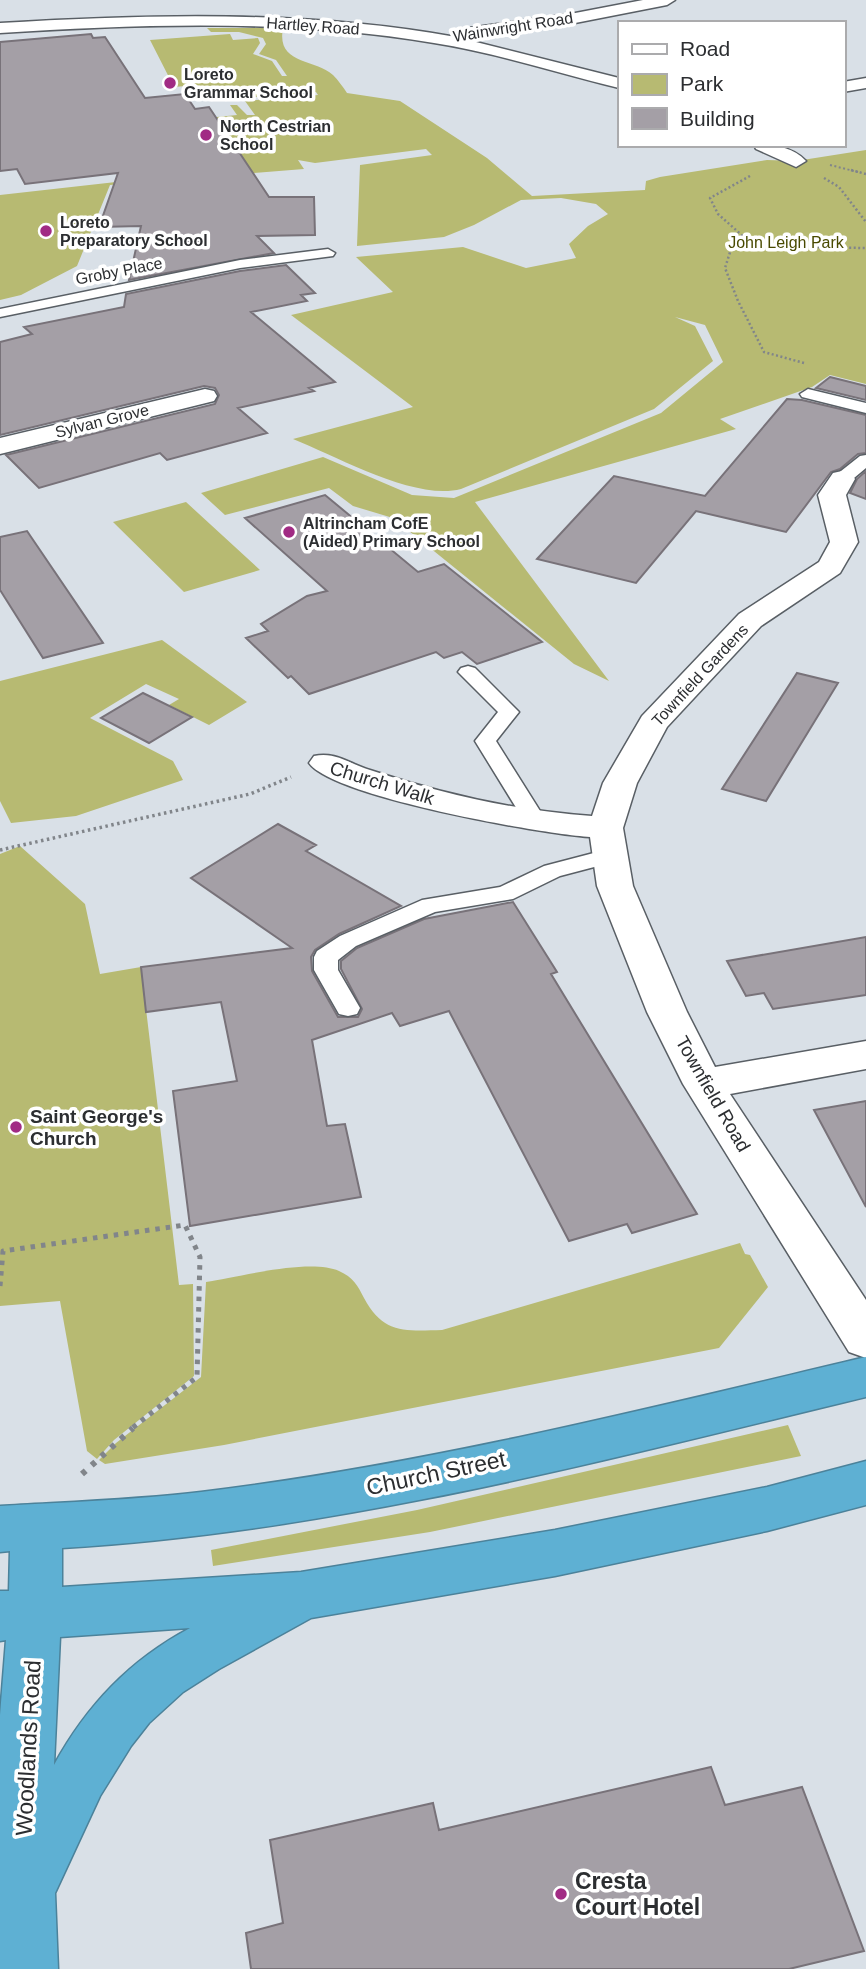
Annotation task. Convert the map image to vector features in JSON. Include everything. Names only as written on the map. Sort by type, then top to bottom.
[{"type":"highway","name":"Church Street","points":[[18,1527],[139,1522],[227,1511],[378,1486],[866,1377]]},
{"type":"highway","points":[[18,1615],[301,1596],[568,1550],[767,1509],[866,1483]]},
{"type":"highway","name":"Woodlands Road","points":[[15,1918],[27,1727],[18,1615],[18,1527]]},
{"type":"highway","points":[[15,1918],[43,1850],[108,1727],[150,1685],[178,1664],[301,1596]]},
{"type":"street","name":"Wainwright Road","points":[[441,40],[454,35],[570,19],[667,0]]},
{"type":"street","points":[[122,23],[130,15],[180,4]]},
{"type":"street","name":"Hartley Road","points":[[0,29],[122,23],[279,23],[373,30],[441,40],[539,60],[618,83]]},
{"type":"street","points":[[845,87],[866,83]]},
{"type":"street","points":[[767,147],[796,161]]},
{"type":"street","name":"Sylvan Grove","points":[[0,446],[205,396]]},
{"type":"street","name":"Townfield Gardens","points":[[607,842],[621,783],[653,723],[750,620],[830,567],[844,542],[832,495],[842,479]]},
{"type":"street","name":"Church Walk","points":[[326,763],[339,772],[425,797],[536,822],[607,842]]},
{"type":"street","name":"Townfield Road","points":[[607,842],[615,886],[667,1012],[703,1084],[866,1339]]},
{"type":"street","points":[[703,1084],[866,1055]]},
{"type":"lane","name":"Groby Place","points":[[0,313],[240,264],[328,253]]},
{"type":"lane","points":[[808,394],[866,408]]},
{"type":"lane","points":[[842,479],[866,460]]},
{"type":"lane","points":[[468,672],[509,712],[485,741],[536,822]]},
{"type":"lane","points":[[348,1008],[326,970],[326,957],[348,941],[430,905],[505,894],[607,842]]},
{"type":"path","points":[[754,246],[748,238],[713,211],[710,198],[751,175],[796,161],[839,187],[866,222]]},
{"type":"path","points":[[811,365],[764,352],[738,301],[725,268],[732,246],[866,248],[866,239]]},
{"type":"path","name":"Church Walk","points":[[0,850],[250,794],[326,763]]},
{"type":"path","points":[[0,1286],[3,1251],[185,1225],[200,1257],[197,1377],[115,1442],[81,1475]]},
{"type":"green space","name":"John Leigh Park","points":[[207,28],[283,28],[282,40],[285,49],[298,59],[335,77],[347,93],[400,101],[487,158],[532,196],[645,190],[646,181],[660,177],[767,160],[796,161],[866,150],[866,384],[830,375],[812,387],[720,419],[736,429],[475,502],[609,681],[574,664],[393,518],[353,506],[329,488],[225,515],[201,493],[323,457],[412,495],[454,498],[661,413],[723,362],[705,325],[675,317],[695,326],[713,361],[654,409],[461,489],[442,491],[399,483],[293,439],[413,407],[291,315],[393,292],[356,257],[463,247],[526,268],[576,258],[569,244],[588,226],[608,214],[596,204],[561,198],[521,200],[474,225],[444,237],[357,246],[360,165],[432,155],[426,149],[315,163],[298,160],[304,169],[110,185],[77,266],[21,295],[0,300],[0,195],[116,182],[207,118],[237,115],[230,105],[237,105],[247,115],[255,115],[245,101],[318,95],[316,92],[206,101],[197,85],[174,87],[150,40],[230,34],[233,40],[258,38],[260,43],[253,54],[272,61],[282,76],[287,76],[276,60],[259,54],[266,44],[263,38],[239,32],[211,32]]},
{"type":"green space","points":[[186,502],[260,570],[184,592],[113,522]]},
{"type":"green space","points":[[162,640],[247,702],[209,725],[169,705],[179,699],[146,684],[90,718],[173,761],[183,780],[76,816],[11,823],[0,801],[0,681]]},
{"type":"green space","points":[[20,846],[85,904],[100,974],[141,967],[179,1285],[193,1284],[194,1376],[114,1440],[97,1459],[87,1451],[60,1301],[0,1306],[0,854]]},
{"type":"green space","points":[[740,1243],[768,1287],[719,1348],[224,1445],[105,1464],[99,1460],[116,1443],[201,1377],[206,1282],[293,1267],[326,1268],[344,1273],[351,1279],[371,1310],[387,1324],[406,1330],[442,1330]]},
{"type":"green space","points":[[788,1425],[801,1456],[430,1532],[213,1566],[211,1550],[417,1510]]},
{"type":"building","points":[[91,34],[93,38],[105,37],[145,98],[185,94],[195,109],[209,107],[269,197],[314,197],[315,235],[257,236],[274,253],[129,280],[141,226],[99,227],[118,173],[25,184],[17,169],[0,171],[0,42]]},
{"type":"building","points":[[286,265],[315,293],[301,295],[307,301],[251,312],[335,382],[309,388],[314,391],[238,408],[267,433],[167,460],[160,453],[39,488],[6,455],[215,404],[219,395],[215,388],[204,386],[0,435],[0,342],[32,334],[24,327],[124,307],[126,294],[240,271]]},
{"type":"building","points":[[830,377],[866,386],[866,400],[816,388]]},
{"type":"building","points":[[787,399],[866,415],[866,453],[858,454],[840,469],[831,472],[786,532],[696,511],[636,583],[537,559],[614,476],[705,496]]},
{"type":"building","points":[[866,471],[866,499],[850,493],[857,479]]},
{"type":"building","points":[[325,495],[418,572],[444,564],[542,642],[477,664],[462,652],[444,658],[436,652],[309,694],[246,638],[268,631],[261,624],[307,596],[327,591],[245,518]]},
{"type":"building","points":[[27,531],[103,643],[43,658],[0,590],[0,537]]},
{"type":"building","points":[[797,673],[838,683],[766,801],[722,789]]},
{"type":"building","points":[[143,693],[192,717],[149,743],[101,718]]},
{"type":"building","points":[[278,824],[316,845],[306,851],[401,906],[339,934],[315,950],[311,957],[312,971],[338,1017],[358,1017],[362,1009],[341,969],[341,961],[357,948],[424,919],[513,902],[557,972],[551,974],[697,1214],[632,1233],[627,1224],[569,1241],[449,1011],[400,1026],[392,1013],[312,1040],[327,1126],[345,1124],[361,1197],[190,1226],[173,1091],[237,1081],[221,1002],[146,1012],[141,967],[292,948],[191,878]]},
{"type":"building","points":[[866,937],[866,995],[773,1009],[764,993],[746,996],[727,961]]},
{"type":"building","points":[[866,1101],[866,1207],[814,1110]]},
{"type":"building","name":"Cresta Court Hotel","points":[[711,1767],[725,1805],[802,1787],[864,1951],[789,1969],[251,1969],[246,1933],[283,1923],[270,1840],[433,1803],[439,1830]]},
{"type":"place","name":"Loreto Grammar School","points":[[170,83]]},
{"type":"place","name":"North Cestrian School","points":[[206,135]]},
{"type":"place","name":"Loreto Preparatory School","points":[[46,231]]},
{"type":"place","name":"Altrincham CofE (Aided) Primary School","points":[[289,532]]},
{"type":"place","name":"Saint George's Church","points":[[16,1127]]},
{"type":"place","name":"Cresta Court Hotel","points":[[561,1894]]}]
